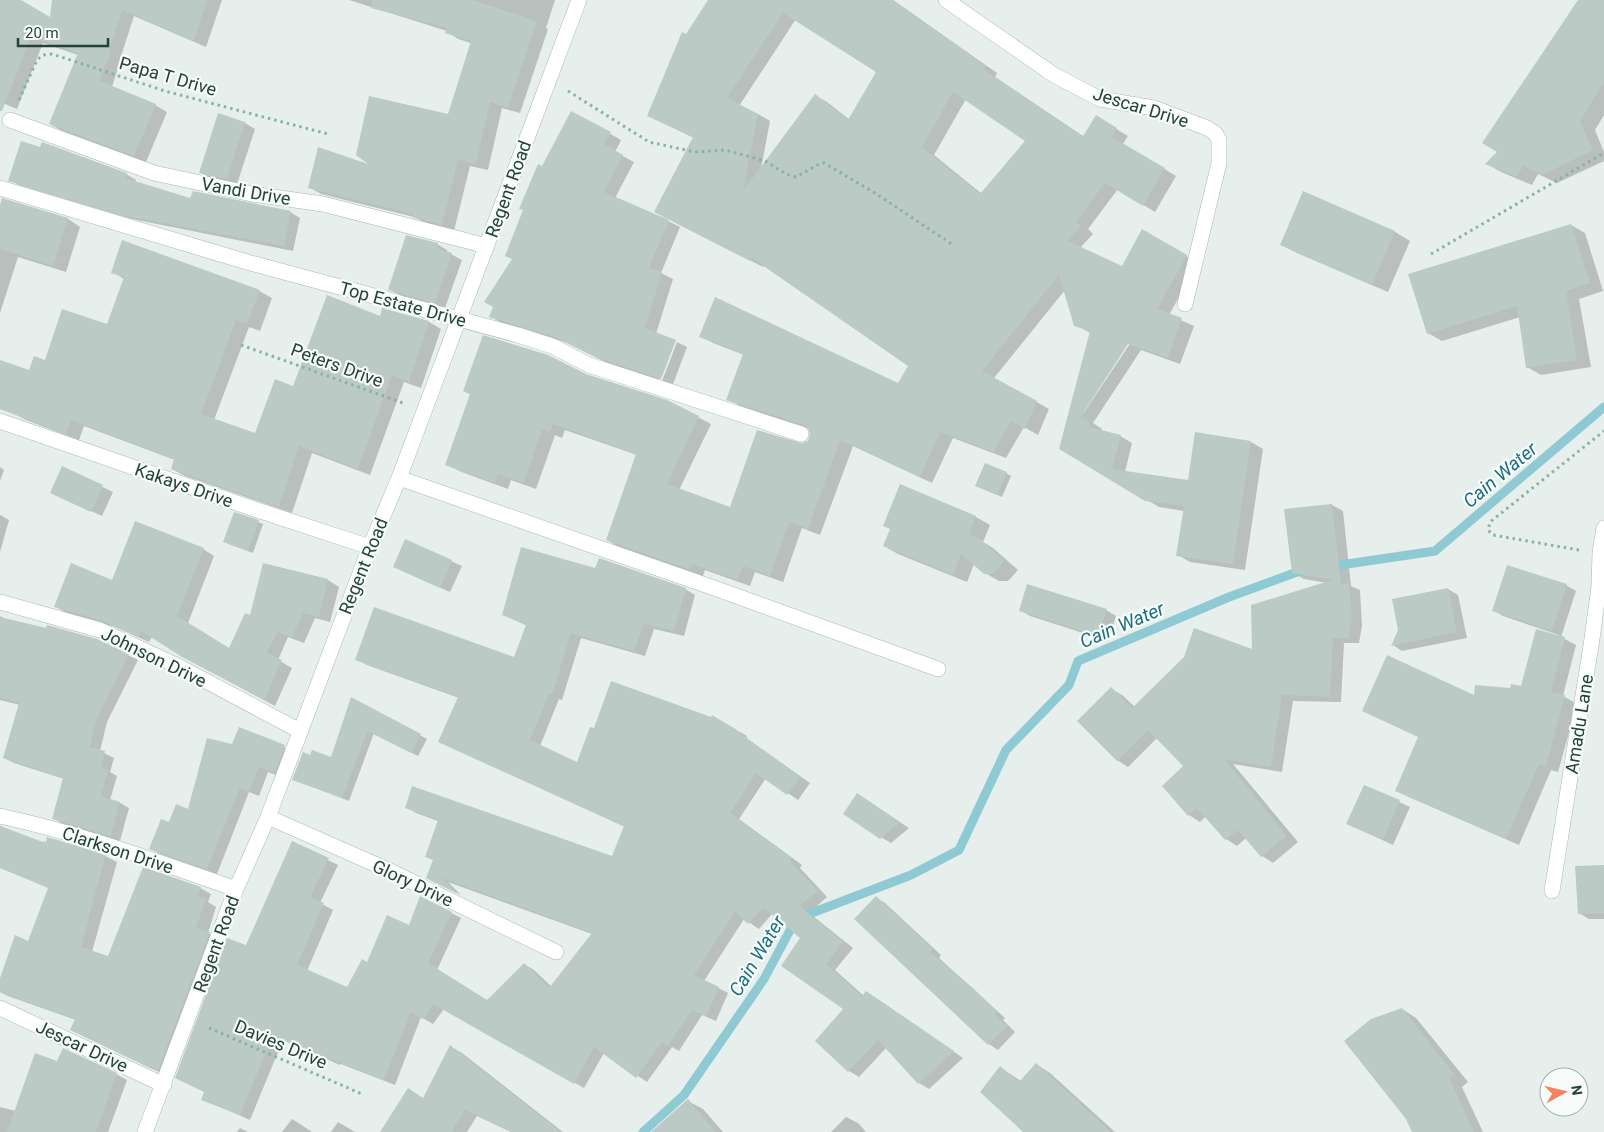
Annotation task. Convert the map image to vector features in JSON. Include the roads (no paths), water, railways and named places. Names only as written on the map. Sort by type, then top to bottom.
[{"type":"street","name":"Regent Road","points":[[145,1132],[236,889],[268,817],[370,547],[425,411],[472,281],[487,246],[579,0]]},
{"type":"street","name":"Jescar Drive","points":[[946,0],[1054,75],[1100,99],[1154,108],[1216,133],[1219,140],[1219,163],[1185,304]]},
{"type":"street","name":"Vandi Drive","points":[[10,120],[154,173],[252,194],[323,204],[487,246]]},
{"type":"street","name":"Top Estate Drive","points":[[0,188],[247,262],[459,318],[552,346],[589,365],[801,434]]},
{"type":"street","name":"Kakays Drive","points":[[0,421],[370,547]]},
{"type":"street","points":[[399,478],[717,589],[938,669]]},
{"type":"street","name":"Amadu Lane","points":[[1552,891],[1592,639],[1604,528]]},
{"type":"street","name":"Johnson Drive","points":[[0,602],[100,630],[176,666],[300,731]]},
{"type":"street","name":"Clarkson Drive","points":[[0,816],[23,820],[114,847],[236,889]]},
{"type":"street","name":"Glory Drive","points":[[268,817],[386,869],[556,952]]},
{"type":"street","name":"Jescar Drive","points":[[0,1008],[164,1085]]},
{"type":"waterway","name":"Cain Water","points":[[1327,567],[1435,551],[1604,407]]},
{"type":"waterway","name":"Cain Water","points":[[643,1132],[684,1095],[764,979],[796,919],[911,875],[959,850],[1006,750],[1069,685],[1078,661],[1229,597],[1297,572],[1305,571]]}]
